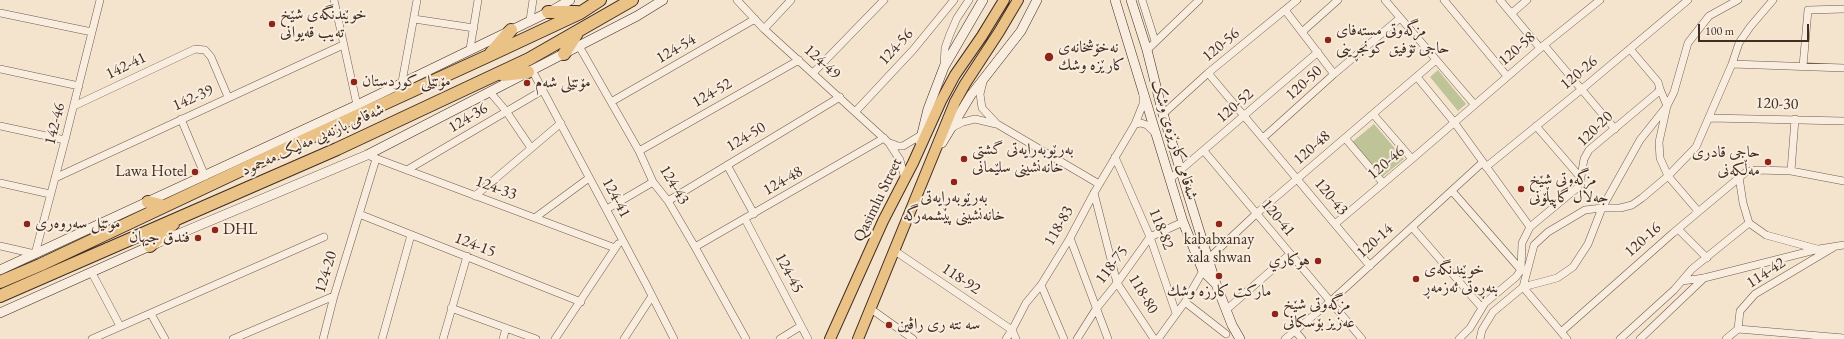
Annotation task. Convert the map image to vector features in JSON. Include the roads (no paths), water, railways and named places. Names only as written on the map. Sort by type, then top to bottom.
[{"type":"highway","name":"شەقامی بازنەیی مەلیک مەحمود","points":[[0,282],[37,260],[164,206],[488,56],[580,12],[600,0]]},
{"type":"highway","name":"شەقامی بازنەیی مەلیک مەحمود","points":[[0,296],[336,149],[529,59],[632,0]]},
{"type":"highway","points":[[548,12],[580,12]]},
{"type":"highway","points":[[488,56],[511,30]]},
{"type":"highway","points":[[564,54],[577,32]]},
{"type":"highway","points":[[492,76],[530,71]]},
{"type":"highway","points":[[328,129],[336,149]]},
{"type":"highway","points":[[309,138],[318,157]]},
{"type":"highway","points":[[148,202],[164,206]]},
{"type":"highway","points":[[150,246],[180,217]]},
{"type":"main road","points":[[0,270],[37,260],[148,202],[470,50],[570,0]]},
{"type":"main road","points":[[0,313],[150,246],[371,157],[490,92],[637,16],[663,0]]},
{"type":"main road","points":[[922,138],[934,88],[944,66],[983,0]]},
{"type":"main road","name":"Qasimlu Street","points":[[830,339],[883,221],[905,179],[922,138],[955,75],[990,24],[1004,0]]},
{"type":"main road","name":"Qasimlu Street","points":[[858,339],[955,102],[1018,0]]},
{"type":"main road","points":[[932,160],[966,104],[1012,44],[1030,15],[1037,0]]},
{"type":"main road","name":"شەقامی کارێزەی وشک","points":[[1116,0],[1183,222],[1203,271],[1216,284]]},
{"type":"main road","name":"شەقامی کارێزەی وشک","points":[[1131,0],[1147,50],[1163,114],[1182,170],[1216,284],[1232,325],[1240,339]]},
{"type":"main road","points":[[1138,76],[1152,72]]},
{"type":"street","name":"142-46","points":[[37,260],[50,194],[66,140],[100,0]]},
{"type":"street","points":[[334,0],[357,104]]},
{"type":"street","points":[[402,82],[417,0]]},
{"type":"street","points":[[470,50],[478,0]]},
{"type":"street","points":[[530,20],[534,0]]},
{"type":"street","name":"124-49","points":[[737,0],[764,28],[887,140],[900,160],[905,179]]},
{"type":"street","points":[[764,28],[791,0]]},
{"type":"street","points":[[813,73],[884,0]]},
{"type":"street","name":"124-56","points":[[856,112],[913,50],[954,0]]},
{"type":"street","points":[[944,66],[945,48],[950,34],[957,18],[969,0]]},
{"type":"street","points":[[1142,0],[1155,40]]},
{"type":"street","points":[[1147,50],[1155,40],[1199,0]]},
{"type":"street","name":"120-56","points":[[1163,114],[1208,73],[1297,0]]},
{"type":"street","points":[[1302,32],[1338,0]]},
{"type":"street","points":[[1386,0],[1474,104]]},
{"type":"street","points":[[1444,0],[1507,76]]},
{"type":"street","points":[[1500,0],[1582,89],[1615,129]]},
{"type":"street","points":[[1512,13],[1527,0]]},
{"type":"street","name":"120-58","points":[[1454,122],[1542,46],[1600,0]]},
{"type":"street","name":"120-26","points":[[1484,164],[1536,126],[1688,0]]},
{"type":"street","points":[[1480,339],[1482,330],[1493,312],[1523,287],[1557,278],[1573,267],[1588,244],[1602,208],[1640,140],[1667,106],[1674,92],[1688,43],[1709,16],[1738,0]]},
{"type":"street","points":[[1523,287],[1534,245],[1548,232],[1585,210],[1620,208],[1632,204],[1668,176],[1696,147],[1710,118],[1743,38],[1750,27],[1773,0]]},
{"type":"street","points":[[1803,66],[1808,10],[1844,9]]},
{"type":"street","points":[[1285,10],[1334,74]]},
{"type":"street","points":[[0,13],[92,32]]},
{"type":"street","name":"120-50","points":[[1263,138],[1334,74],[1400,18]]},
{"type":"street","points":[[414,19],[474,28]]},
{"type":"street","name":"124-54","points":[[611,102],[755,19]]},
{"type":"street","name":"142-39","points":[[55,178],[343,45]]},
{"type":"street","name":"124-43","points":[[579,46],[639,151],[653,182],[668,201],[746,339]]},
{"type":"street","name":"142-41","points":[[74,106],[191,50],[200,49],[208,53],[228,97]]},
{"type":"street","points":[[1630,49],[1658,82],[1667,106],[1659,142],[1660,158],[1668,176],[1698,211]]},
{"type":"street","name":"120-52","points":[[1170,179],[1204,152],[1318,52]]},
{"type":"street","name":"124-52","points":[[639,151],[799,60]]},
{"type":"street","name":"120-48","points":[[1208,259],[1256,214],[1436,60]]},
{"type":"street","points":[[1732,64],[1844,68]]},
{"type":"street","points":[[0,68],[79,86]]},
{"type":"street","name":"124-41","points":[[530,71],[543,90],[561,123],[674,339]]},
{"type":"street","name":"120-43","points":[[1208,73],[1370,266]]},
{"type":"street","points":[[1417,76],[1454,122],[1530,227]]},
{"type":"street","points":[[985,78],[980,94],[980,101],[986,114],[997,124],[1099,184]]},
{"type":"street","name":"120-20","points":[[1521,270],[1522,243],[1530,227],[1577,188],[1581,178],[1586,154],[1660,89]]},
{"type":"street","name":"124-36","points":[[407,170],[543,90]]},
{"type":"street","name":"118-83","points":[[1006,339],[1026,303],[1041,284],[1070,238],[1099,184],[1135,124],[1142,104],[1144,91]]},
{"type":"street","points":[[490,92],[506,111],[531,148]]},
{"type":"street","name":"124-50","points":[[668,201],[840,97]]},
{"type":"street","points":[[1373,114],[1412,159]]},
{"type":"street","name":"120-30","points":[[1710,118],[1844,121]]},
{"type":"street","points":[[181,119],[205,176]]},
{"type":"street","points":[[951,128],[963,122],[974,119],[997,124]]},
{"type":"street","points":[[1795,119],[1791,171],[1844,181]]},
{"type":"street","name":"120-46","points":[[1335,224],[1454,122]]},
{"type":"street","points":[[475,196],[561,123]]},
{"type":"street","points":[[1135,124],[1147,125],[1157,135]]},
{"type":"street","points":[[0,126],[66,140]]},
{"type":"street","points":[[1536,126],[1581,178]]},
{"type":"street","points":[[887,140],[898,146],[904,146],[922,138]]},
{"type":"street","points":[[1345,138],[1384,183]]},
{"type":"street","name":"124-48","points":[[695,247],[887,140]]},
{"type":"street","name":"120-41","points":[[1204,152],[1362,339]]},
{"type":"street","name":"124-33","points":[[371,157],[536,217],[616,248]]},
{"type":"street","name":"124-20","points":[[323,339],[334,296],[359,214],[371,157]]},
{"type":"street","name":"118-82","points":[[1115,157],[1150,237],[1176,313]]},
{"type":"street","name":"120-14","points":[[1285,339],[1331,301],[1452,191],[1484,164]]},
{"type":"street","points":[[727,165],[754,214]]},
{"type":"street","name":"120-16","points":[[1563,337],[1678,228],[1739,177],[1746,172],[1757,170],[1791,171]]},
{"type":"street","points":[[1739,177],[1743,203],[1749,223],[1766,235],[1819,249]]},
{"type":"street","points":[[536,217],[590,178]]},
{"type":"street","points":[[607,209],[653,182]]},
{"type":"street","points":[[0,183],[50,194]]},
{"type":"street","points":[[1452,191],[1521,270],[1516,277],[1485,302],[1470,328],[1459,339]]},
{"type":"street","name":"118-80","points":[[1094,193],[1117,283],[1154,339]]},
{"type":"street","name":"124-15","points":[[359,214],[581,302]]},
{"type":"street","name":"124-45","points":[[745,219],[808,339]]},
{"type":"street","name":"118-75","points":[[1076,339],[1096,309],[1117,283],[1150,237],[1183,222]]},
{"type":"street","points":[[1620,339],[1682,281],[1692,269],[1749,223]]},
{"type":"street","points":[[1412,227],[1482,308]]},
{"type":"street","points":[[1678,228],[1707,258]]},
{"type":"street","points":[[382,339],[411,235]]},
{"type":"street","points":[[92,339],[324,237]]},
{"type":"street","points":[[555,339],[581,302],[622,238]]},
{"type":"street","points":[[1070,238],[1108,339]]},
{"type":"street","points":[[1682,281],[1704,278],[1819,249],[1844,245]]},
{"type":"street","points":[[0,246],[37,260]]},
{"type":"street","name":"114-42","points":[[1738,329],[1740,311],[1755,294],[1834,247]]},
{"type":"street","name":"118-92","points":[[895,251],[1012,330]]},
{"type":"street","points":[[1226,310],[1290,254]]},
{"type":"street","points":[[443,339],[467,256]]},
{"type":"street","points":[[1158,339],[1185,302],[1203,271],[1208,259]]},
{"type":"street","points":[[92,273],[120,326]]},
{"type":"street","points":[[1640,339],[1704,278]]},
{"type":"street","points":[[1041,284],[1064,339]]},
{"type":"street","points":[[1523,287],[1563,337]]},
{"type":"street","points":[[233,339],[334,296]]},
{"type":"street","points":[[624,339],[652,296]]},
{"type":"street","points":[[1285,339],[1331,301]]},
{"type":"street","points":[[1185,302],[1224,337],[1232,325]]},
{"type":"street","points":[[451,308],[536,339]]},
{"type":"street","points":[[870,309],[914,339]]},
{"type":"street","points":[[151,314],[165,339]]},
{"type":"street","points":[[780,339],[801,326]]},
{"type":"street","points":[[503,339],[506,328]]},
{"type":"street","points":[[1726,339],[1738,329],[1844,338]]},
{"type":"street","points":[[1012,330],[1016,339]]},
{"type":"street","points":[[1295,331],[1302,339]]},
{"type":"place","name":"خوێندنگەی شێخ تەیب قەیوانی","points":[[272,24]]},
{"type":"place","name":"مزگەوتی مستەفاى حاجى تۆفيق کونجڕینی","points":[[1328,40]]},
{"type":"place","name":"نەخۆشخانەی کارێزە وشك","points":[[1049,57]]},
{"type":"place","name":"مۆتێلی کوردستان","points":[[354,82]]},
{"type":"place","name":"مۆتێلی شەم","points":[[527,83]]},
{"type":"place","name":"بەرێوبەرایەتی گشتی خانەنشینی سلێمانی","points":[[964,159]]},
{"type":"place","name":"حاجی قادری مەڵکەنی","points":[[1768,162]]},
{"type":"place","name":"Lawa Hotel","points":[[195,172]]},
{"type":"place","name":"بەرێوبەرایەتی خانەنشینی پێشمەرگە","points":[[954,182]]},
{"type":"place","name":"مزگەوتی شێخ جەلال گاپیڵۆنی","points":[[1521,189]]},
{"type":"place","name":"موتێل سەروەری","points":[[27,224]]},
{"type":"place","name":"kababxanay xala shwan","points":[[1219,224]]},
{"type":"place","name":"DHL","points":[[215,230]]},
{"type":"place","name":"فندق جيهان","points":[[198,238]]},
{"type":"place","name":"هوكاري","points":[[1318,261]]},
{"type":"place","name":"ماركت كارزه وشك","points":[[1219,276]]},
{"type":"place","name":"خوێندنگەی بنەڕەتی ئەزمەڕ","points":[[1416,279]]},
{"type":"place","name":"مزگەوتی شێخ عەزیز بۆسکانی","points":[[1275,314]]},
{"type":"place","name":"سه نته رى راڤين","points":[[889,325]]}]
